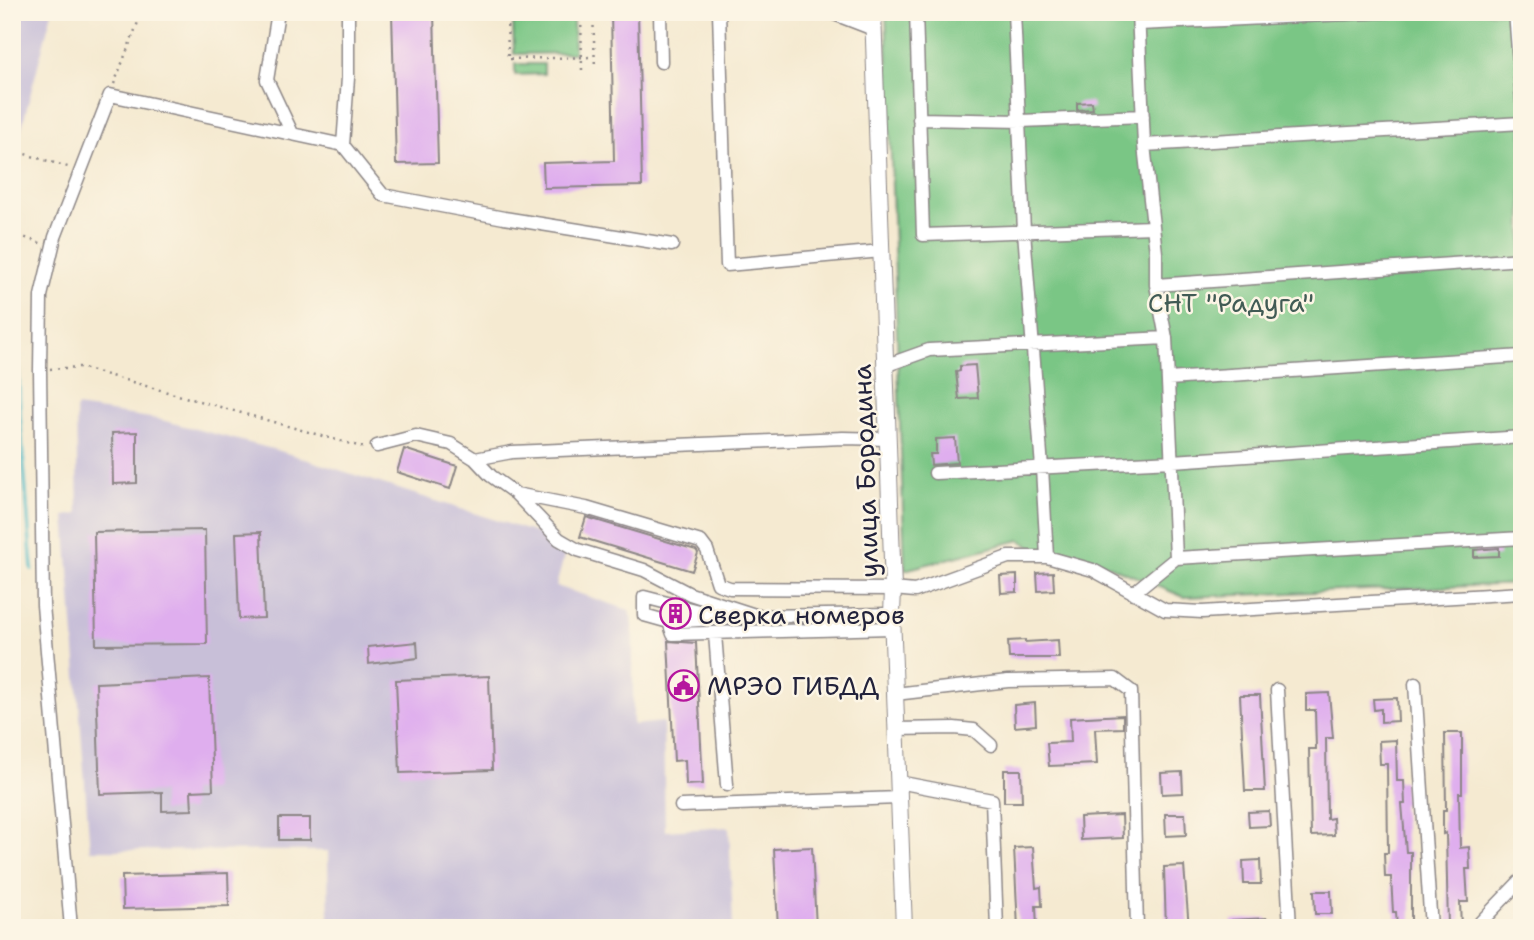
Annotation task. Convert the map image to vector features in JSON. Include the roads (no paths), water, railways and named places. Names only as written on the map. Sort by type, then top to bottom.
[{"type":"main road","name":"улица Бородина","points":[[873,20],[887,365],[892,621],[904,928]]},
{"type":"street","points":[[278,12],[267,79],[292,133]]},
{"type":"street","points":[[343,145],[348,78],[348,12]]},
{"type":"street","points":[[660,12],[661,62]]},
{"type":"street","points":[[719,12],[727,265],[882,251]]},
{"type":"street","points":[[916,12],[922,235],[1153,227]]},
{"type":"street","points":[[1014,12],[1024,231],[1047,557]]},
{"type":"street","points":[[1176,558],[1166,338],[1156,285],[1144,145],[1138,18],[1387,12]]},
{"type":"street","points":[[1515,12],[1522,102]]},
{"type":"street","points":[[831,13],[873,20]]},
{"type":"street","points":[[71,928],[43,605],[41,296],[52,247],[110,95],[343,145],[383,195],[672,245]]},
{"type":"street","points":[[919,119],[1021,121],[1143,116]]},
{"type":"street","points":[[1144,145],[1522,123]]},
{"type":"street","points":[[1156,285],[1522,259]]},
{"type":"street","points":[[887,365],[929,350],[1166,338]]},
{"type":"street","points":[[1168,379],[1522,356]]},
{"type":"street","points":[[377,446],[416,436],[451,444],[475,459],[491,476],[516,494],[559,539],[578,550],[644,570],[690,594],[758,616]]},
{"type":"street","points":[[935,473],[1173,461],[1522,437]]},
{"type":"street","points":[[475,459],[512,452],[843,438],[888,439]]},
{"type":"street","points":[[516,494],[586,508],[701,542],[718,584],[730,588],[915,591],[1008,557],[1047,557],[1093,570],[1165,610],[1202,612],[1522,593]]},
{"type":"street","points":[[1133,593],[1176,558],[1522,538]]},
{"type":"street","points":[[725,618],[644,597],[644,615],[669,622],[758,616],[892,621]]},
{"type":"street","points":[[669,622],[673,634],[715,634],[892,621]]},
{"type":"street","points":[[715,634],[727,785]]},
{"type":"street","points":[[895,694],[1008,681],[1115,679],[1130,691],[1137,928]]},
{"type":"street","points":[[1415,684],[1431,928]]},
{"type":"street","points":[[1277,690],[1290,928]]},
{"type":"street","points":[[896,729],[954,727],[974,730],[991,745]]},
{"type":"street","points":[[681,806],[898,790],[992,800],[997,928]]},
{"type":"street","points":[[1475,928],[1522,879]]},
{"type":"waterway","points":[[12,299],[16,309],[20,416],[32,569]]},
{"type":"place","name":"Сверка номеров","points":[[675,614]]},
{"type":"place","name":"МРЭО ГИБДД","points":[[684,685]]},
{"type":"park label","name":"СНТ \"Радуга\"","points":[[1231,302]]}]
